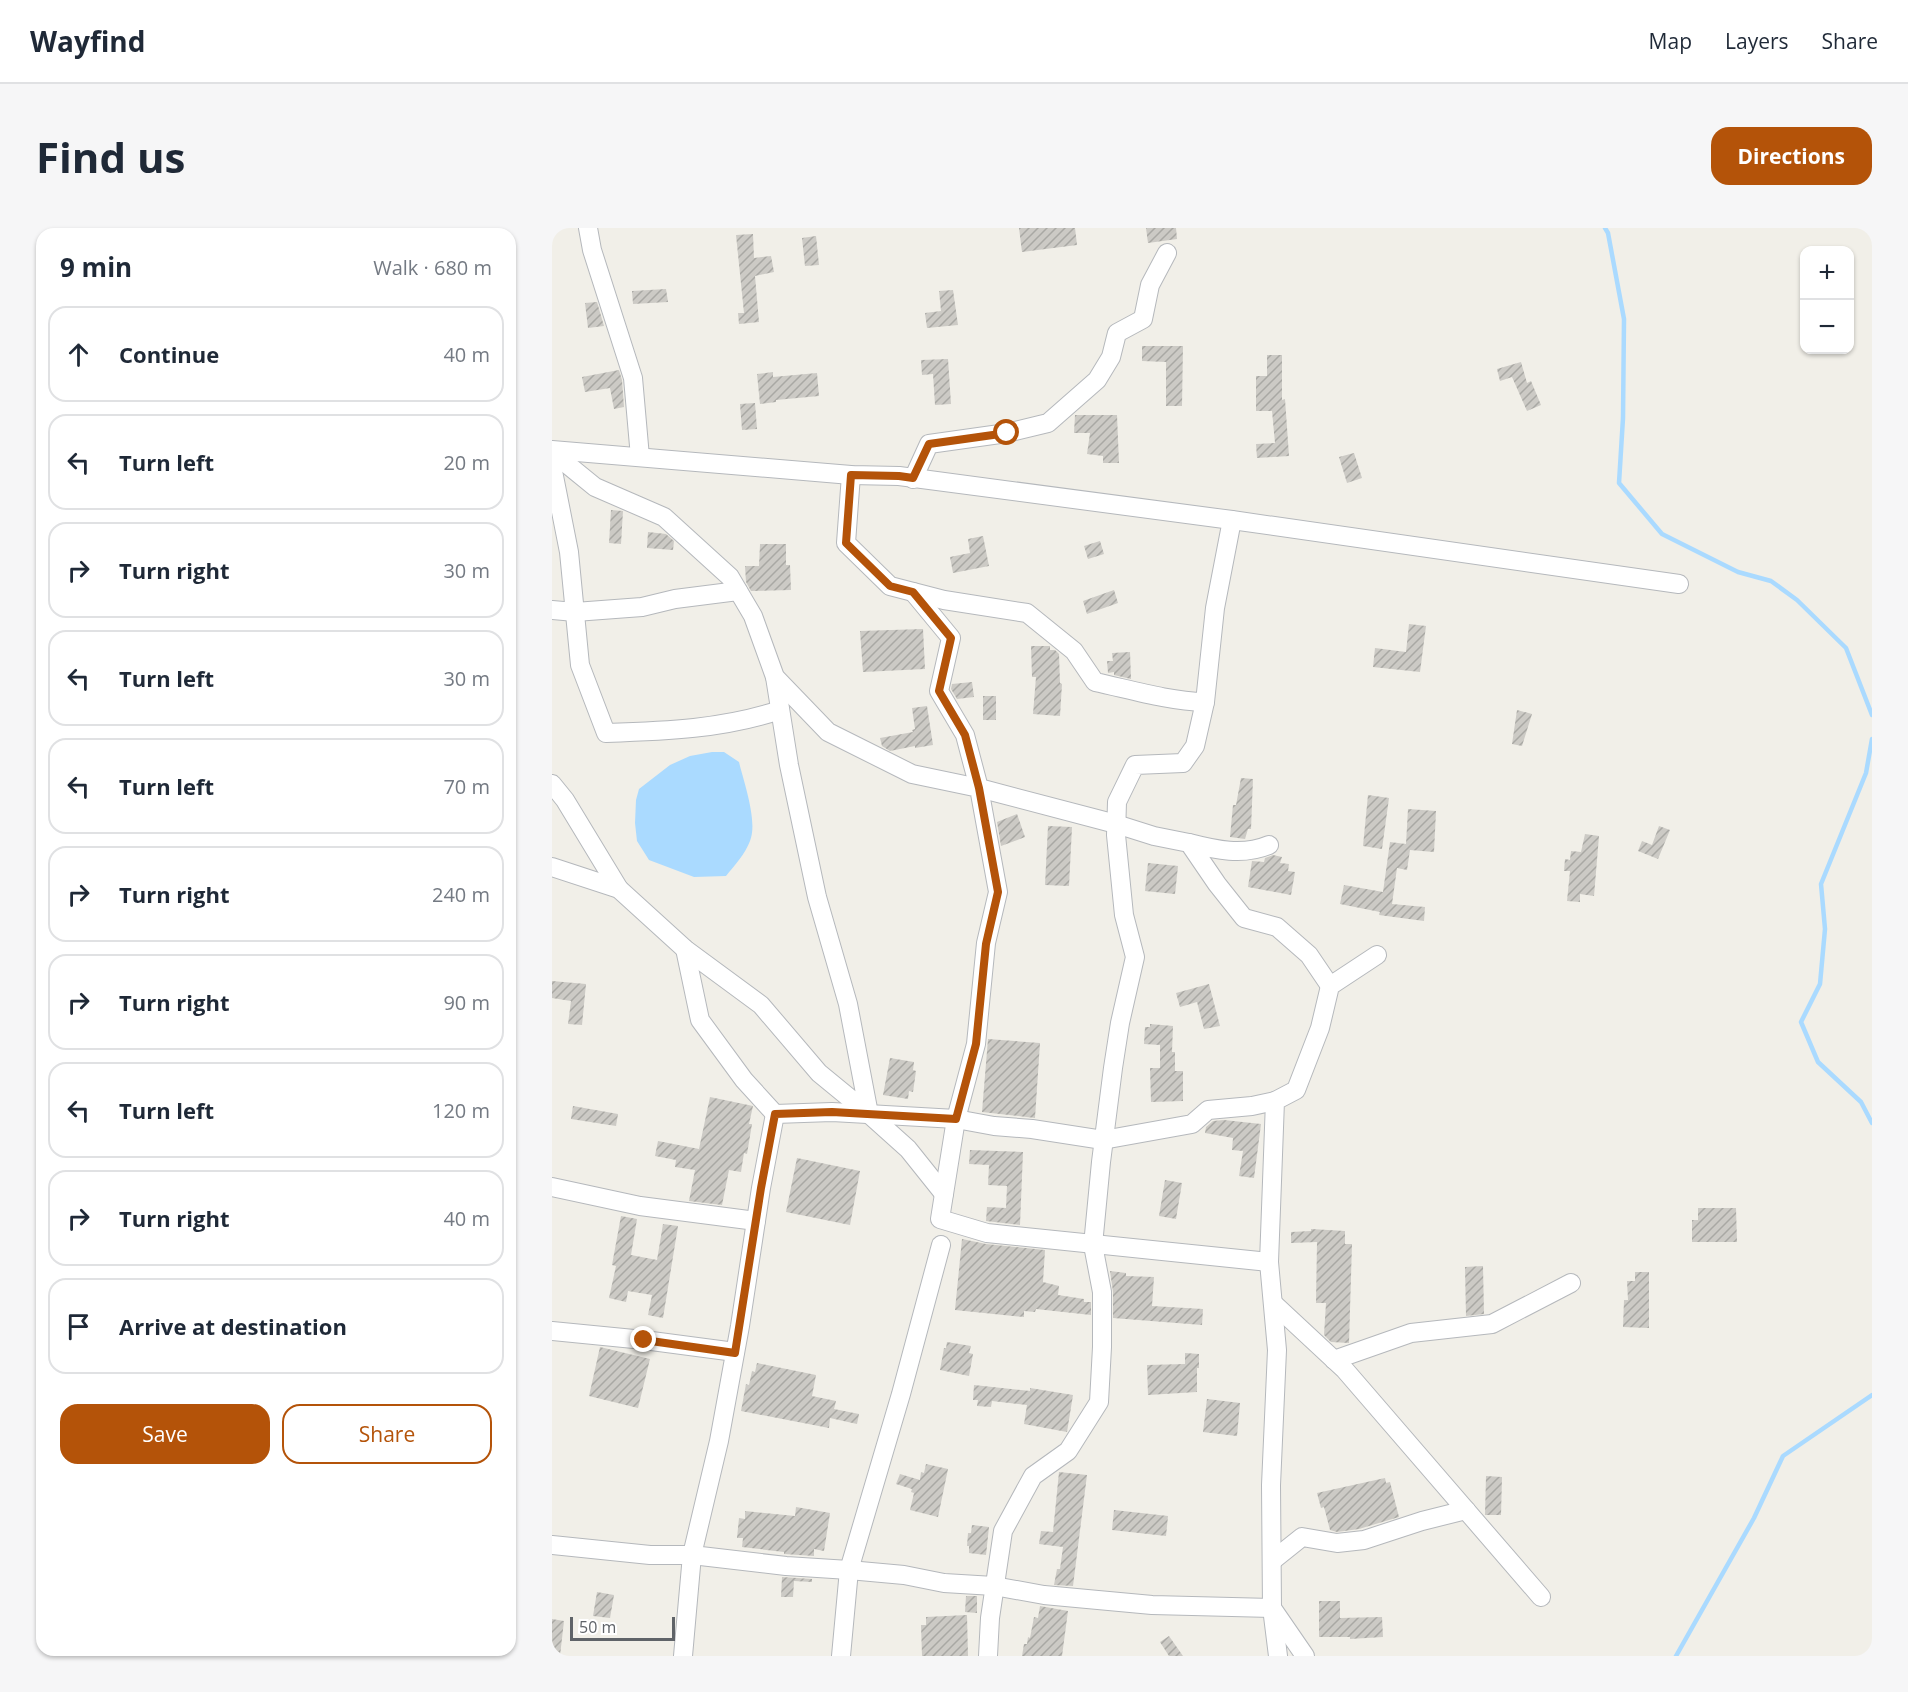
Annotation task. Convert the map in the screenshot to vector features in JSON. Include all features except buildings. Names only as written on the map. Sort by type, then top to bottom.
[{"type":"street","points":[[588,228],[595,259],[633,378],[640,457]]},
{"type":"street","points":[[913,478],[929,444],[1007,433],[1048,423],[1097,380],[1111,357],[1117,333],[1143,319],[1150,285],[1167,252]]},
{"type":"street","points":[[552,451],[851,475],[899,476],[1232,520],[1679,584]]},
{"type":"street","points":[[552,451],[596,487],[664,517],[730,577],[753,616],[775,677],[789,765],[817,897],[848,1004],[868,1114]]},
{"type":"street","points":[[552,466],[569,552],[580,665],[606,733],[692,729],[757,718],[780,710]]},
{"type":"street","points":[[851,475],[846,543],[890,586],[944,600],[1027,613],[1074,651],[1095,682],[1167,698],[1205,702]]},
{"type":"street","points":[[988,1656],[990,1618],[1003,1531],[1033,1476],[1068,1451],[1099,1402],[1102,1292],[1093,1245],[1103,1140],[1119,1034],[1135,957],[1124,915],[1116,835],[1117,802],[1135,765],[1183,763],[1195,746],[1205,702],[1215,608],[1232,520]]},
{"type":"street","points":[[552,610],[575,612],[642,607],[675,599],[738,591]]},
{"type":"street","points":[[913,592],[951,638],[939,691],[965,735],[979,788],[998,892],[986,944],[976,1044],[956,1119],[940,1219],[987,1233],[1269,1262]]},
{"type":"street","points":[[775,677],[828,732],[912,774],[979,788],[1154,836],[1218,850],[1241,851],[1260,849],[1269,845]]},
{"type":"street","points":[[552,784],[565,800],[619,889],[685,949],[761,1005],[819,1073],[908,1149],[944,1194]]},
{"type":"street","points":[[1190,843],[1217,884],[1244,918],[1277,927],[1309,955],[1330,986]]},
{"type":"street","points":[[552,867],[619,889]]},
{"type":"street","points":[[685,949],[700,1020],[744,1080],[775,1114],[832,1112],[956,1119],[1103,1140],[1192,1124],[1208,1110],[1252,1106],[1275,1101],[1296,1090],[1320,1029],[1330,986],[1377,955]]},
{"type":"street","points":[[1275,1101],[1269,1262],[1277,1350],[1271,1485],[1272,1608],[1278,1656]]},
{"type":"street","points":[[683,1656],[692,1555],[719,1441],[775,1114]]},
{"type":"street","points":[[552,1187],[640,1206],[756,1221]]},
{"type":"street","points":[[841,1656],[849,1570],[901,1394],[941,1245]]},
{"type":"street","points":[[1334,1360],[1411,1333],[1492,1324],[1571,1283]]},
{"type":"street","points":[[1273,1303],[1345,1370],[1541,1597]]},
{"type":"street","points":[[552,1331],[644,1340],[735,1353]]},
{"type":"street","points":[[1272,1561],[1302,1537],[1336,1543],[1364,1540],[1422,1521],[1466,1510]]},
{"type":"street","points":[[552,1545],[650,1556],[692,1555],[786,1566],[904,1575],[944,1583],[994,1586],[1044,1595],[1152,1605],[1272,1608]]},
{"type":"street","points":[[1272,1608],[1305,1656]]},
{"type":"water","points":[[724,752],[739,762],[749,802],[752,833],[740,859],[726,876],[694,877],[649,860],[637,841],[636,800],[639,789],[670,765],[690,756]]},
{"type":"waterway","points":[[1605,228],[1608,233],[1624,319],[1623,418],[1619,483],[1662,534],[1738,572],[1771,581],[1797,600],[1846,648],[1872,715]]},
{"type":"waterway","points":[[1872,739],[1866,773],[1821,884],[1825,929],[1820,984],[1801,1022],[1818,1062],[1861,1102],[1872,1123]]},
{"type":"waterway","points":[[1676,1656],[1754,1518],[1783,1456],[1872,1395]]},
{"type":"route","points":[[644,1340],[735,1353],[775,1114],[832,1112],[956,1119],[976,1044],[986,944],[998,892],[979,788],[965,735],[939,691],[951,638],[913,592],[890,586],[846,543],[851,475],[913,478],[929,444],[1007,433]]}]
